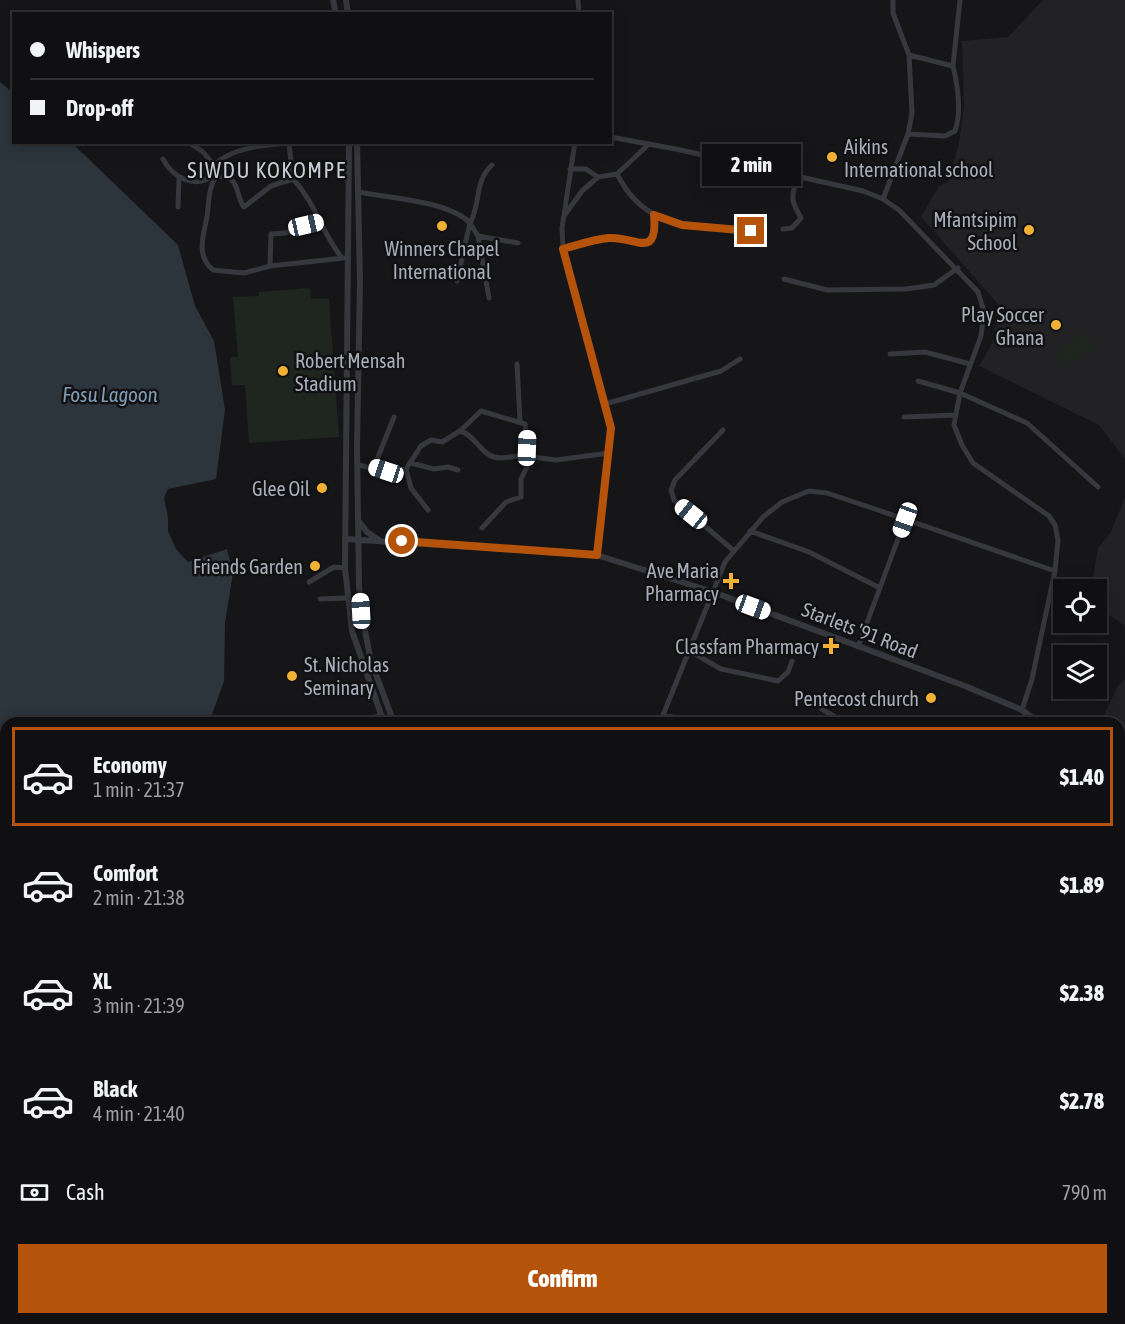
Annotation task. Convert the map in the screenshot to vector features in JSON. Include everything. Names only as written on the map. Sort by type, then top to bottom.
[{"type":"street","points":[[883,199],[908,134],[912,113],[909,55],[893,13],[892,0]]},
{"type":"street","points":[[908,134],[945,136],[955,131],[958,121],[958,86],[953,66],[960,0]]},
{"type":"street","points":[[909,55],[953,66]]},
{"type":"street","points":[[612,137],[764,168],[863,191],[883,199],[922,231],[978,292],[984,311],[981,336],[960,393],[954,425],[974,463],[1040,509],[1055,525],[1058,540],[1055,572],[1032,679],[1022,710]]},
{"type":"street","points":[[191,144],[203,152],[214,165],[215,175],[211,184],[202,233],[204,261],[216,272],[244,273],[270,266],[345,259]]},
{"type":"street","points":[[214,165],[221,158],[239,151],[289,144],[293,179],[312,201],[320,222],[345,259]]},
{"type":"street","points":[[348,144],[345,259],[348,282],[345,568],[352,631],[380,715],[376,717]]},
{"type":"street","points":[[357,144],[360,281],[357,447],[361,611],[371,661],[392,717]]},
{"type":"street","points":[[575,144],[564,216],[563,249],[611,428],[597,555]]},
{"type":"street","points":[[564,216],[582,191],[598,177],[618,174],[649,144]]},
{"type":"street","points":[[764,168],[782,146],[790,147],[796,158],[799,176],[793,198],[801,218],[792,228],[783,229]]},
{"type":"street","points":[[163,159],[169,171],[179,178],[203,181],[215,175],[228,177],[234,182],[244,207],[254,197],[263,195],[272,186],[293,179]]},
{"type":"street","points":[[457,281],[470,223],[475,214],[480,183],[492,165]]},
{"type":"street","points":[[570,169],[586,169],[598,177]]},
{"type":"street","points":[[618,174],[625,189],[641,207],[654,215],[682,225],[751,231]]},
{"type":"street","points":[[178,207],[179,178]]},
{"type":"street","points":[[359,192],[454,211],[470,223],[478,236],[489,298]]},
{"type":"street","points":[[563,249],[608,238],[642,245],[650,242],[656,231],[654,215]]},
{"type":"street","points":[[270,266],[271,234],[285,233],[320,222]]},
{"type":"street","points":[[478,236],[518,243]]},
{"type":"street","points":[[784,279],[808,288],[827,290],[906,289],[934,285],[958,268]]},
{"type":"street","points":[[348,282],[360,281]]},
{"type":"street","points":[[890,354],[925,352],[970,364]]},
{"type":"street","points":[[605,404],[721,371],[740,359]]},
{"type":"street","points":[[517,364],[520,421]]},
{"type":"street","points":[[918,381],[960,393],[1027,423],[1098,487]]},
{"type":"street","points":[[358,465],[386,471],[406,469],[427,442],[433,440],[442,442],[460,431],[482,411],[520,421],[527,429],[530,455],[521,479],[521,497],[506,502],[482,528]]},
{"type":"street","points":[[904,417],[956,414]]},
{"type":"street","points":[[374,467],[394,417]]},
{"type":"street","points":[[723,430],[675,480],[670,490],[674,500],[733,550]]},
{"type":"street","points":[[460,431],[470,435],[488,454],[496,458],[530,455],[556,460],[609,453]]},
{"type":"street","points":[[345,448],[357,447]]},
{"type":"street","points":[[411,462],[434,469],[448,467],[458,470]]},
{"type":"street","points":[[406,469],[411,488],[428,510]]},
{"type":"street","points":[[672,717],[663,715],[722,568],[733,550],[750,531],[782,502],[809,491],[827,493],[1055,572]]},
{"type":"street","points":[[858,647],[905,520]]},
{"type":"street","points":[[359,521],[367,531],[380,540]]},
{"type":"street","points":[[750,531],[809,552],[880,588]]},
{"type":"street","name":"Starlets '91 Road","points":[[345,539],[359,538],[597,555],[713,592],[1022,710],[1031,717]]},
{"type":"street","points":[[309,582],[334,567],[345,568]]},
{"type":"street","points":[[320,599],[347,598]]},
{"type":"street","points":[[688,650],[721,669],[778,681],[788,672],[792,661]]},
{"type":"street","points":[[822,709],[835,717]]},
{"type":"shaded area","name":"Mfantsipim School","points":[[1043,0],[1125,0],[1125,459],[1099,425],[979,366],[994,340],[998,304],[921,217],[939,186],[948,182],[959,143],[964,106],[962,41],[1008,37]]},
{"type":"shaded area","name":"Robert Mensah Stadium","points":[[310,288],[311,299],[329,298],[339,437],[249,443],[245,385],[232,385],[230,357],[238,357],[233,297],[259,296],[259,292]]},
{"type":"shaded area","points":[[1085,332],[1095,347],[1065,367],[1055,352]]},
{"type":"shaded area","points":[[1125,497],[1125,626],[1107,613],[1107,579],[1093,579],[1098,548],[1111,532]]},
{"type":"shaded area","points":[[1125,679],[1125,717],[1103,717],[1118,686]]},
{"type":"water","name":"Fosu Lagoon","points":[[0,82],[12,92],[12,144],[73,144],[178,245],[195,306],[214,341],[225,410],[216,479],[168,489],[164,498],[168,531],[176,549],[188,562],[227,549],[233,573],[225,623],[224,681],[211,717],[0,717]]},
{"type":"place","name":"Aikins International school","points":[[832,157]]},
{"type":"place","name":"Winners Chapel International","points":[[442,226]]},
{"type":"place","name":"Mfantsipim School","points":[[1029,230]]},
{"type":"place","name":"Play Soccer Ghana","points":[[1056,325]]},
{"type":"place","name":"Robert Mensah Stadium","points":[[283,371]]},
{"type":"place","name":"Glee Oil","points":[[322,488]]},
{"type":"place","name":"Friends Garden","points":[[315,566]]},
{"type":"place","name":"Ave Maria Pharmacy","points":[[731,581]]},
{"type":"place","name":"Classfam Pharmacy","points":[[831,646]]},
{"type":"place","name":"St. Nicholas Seminary","points":[[292,676]]},
{"type":"place","name":"Pentecost church","points":[[931,698]]},
{"type":"district","name":"SIWDU KOKOMPE","points":[[267,170]]},
{"type":"route","points":[[402,541],[597,555],[608,474],[611,428],[563,249],[608,238],[642,245],[650,242],[656,231],[654,215],[682,225],[751,231]]}]
